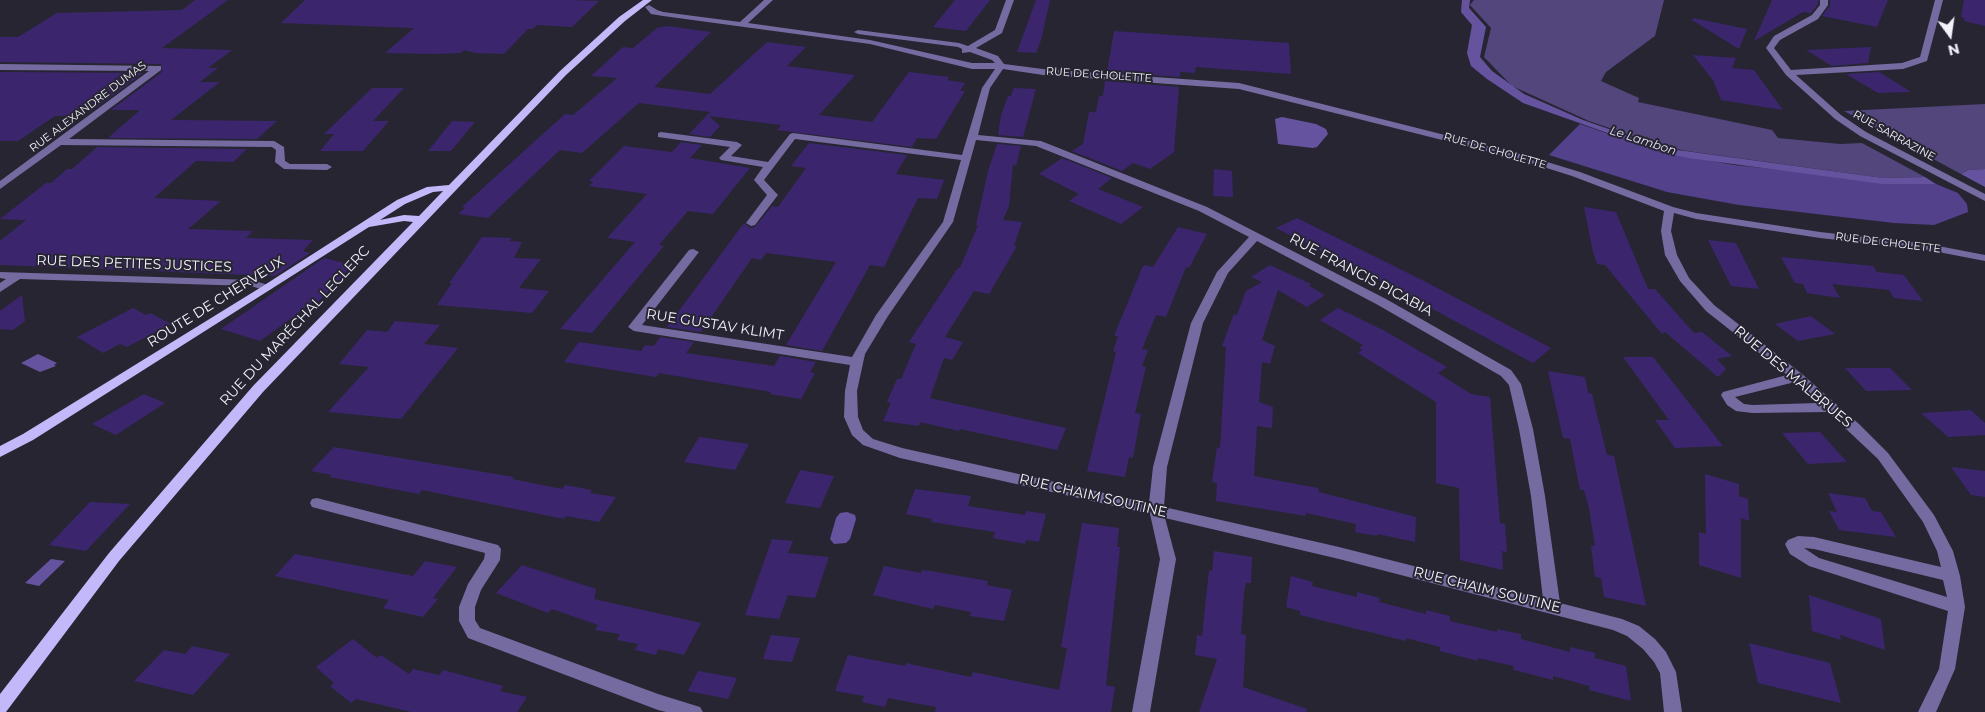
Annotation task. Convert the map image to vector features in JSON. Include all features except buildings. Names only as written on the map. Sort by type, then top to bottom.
[{"type":"main road","name":"RUE DU MARÉCHAL LECLERC","points":[[0,707],[114,557],[258,389],[563,73],[646,4]]},
{"type":"main road","name":"ROUTE DE CHERVEUX","points":[[0,452],[28,437],[365,227],[401,202],[431,189],[450,188]]},
{"type":"main road","points":[[365,227],[404,218],[420,219]]},
{"type":"street","points":[[742,24],[769,0]]},
{"type":"street","points":[[949,60],[999,31],[1010,0]]},
{"type":"street","name":"RUE SARRAZINE","points":[[1824,0],[1824,5],[1815,17],[1777,38],[1770,48],[1790,73],[1838,117],[1863,134],[1985,198]]},
{"type":"street","points":[[1790,73],[1903,66],[1924,60],[1939,0]]},
{"type":"street","name":"RUE DE CHOLETTE","points":[[646,4],[969,48],[995,58],[1001,66]]},
{"type":"street","name":"RUE DE CHOLETTE","points":[[646,4],[654,12],[663,14],[870,42],[972,66],[1001,66],[1043,72],[1239,86],[1512,155],[1576,174],[1669,209],[1721,220],[1935,248],[1985,258]]},
{"type":"street","name":"RUE CHAIM SOUTINE","points":[[1001,66],[986,88],[948,222],[882,315],[856,362],[851,391],[851,417],[857,432],[868,442],[900,453],[1156,511],[1552,606],[1633,631],[1649,644],[1660,657],[1668,672],[1673,712]]},
{"type":"street","name":"RUE ALEXANDRE DUMAS","points":[[0,67],[158,68],[0,186]]},
{"type":"street","points":[[661,134],[737,145],[724,158],[770,165]]},
{"type":"street","points":[[752,223],[773,195],[759,180],[793,136],[966,158]]},
{"type":"street","name":"RUE FRANCIS PICABIA","points":[[972,137],[1038,144],[1092,167],[1182,200],[1382,302],[1491,364],[1511,378],[1515,384],[1522,411],[1538,496],[1552,606]]},
{"type":"street","points":[[61,142],[274,144],[281,149],[280,162],[288,166],[327,167]]},
{"type":"street","name":"RUE DES MALBRUES","points":[[1669,209],[1666,231],[1671,255],[1684,279],[1710,308],[1833,406],[1883,456],[1929,519],[1945,551],[1952,576],[1957,607],[1947,669],[1927,712]]},
{"type":"street","points":[[1140,712],[1168,559],[1156,511],[1160,468],[1197,323],[1224,272],[1254,237]]},
{"type":"street","name":"RUE GUSTAV KLIMT","points":[[693,252],[634,327],[856,362]]},
{"type":"street","name":"RUE DES PETITES JUSTICES","points":[[0,275],[252,283],[267,288]]},
{"type":"street","points":[[0,289],[18,275]]},
{"type":"street","points":[[1797,376],[1734,392],[1728,396],[1732,402],[1741,408],[1833,406]]},
{"type":"street","points":[[317,503],[492,549],[492,560],[474,588],[467,607],[467,621],[474,633],[658,702],[694,712]]},
{"type":"street","points":[[1952,576],[1814,544],[1798,542],[1793,544],[1795,550],[1814,562],[1957,607]]},
{"type":"shaded area","points":[[1474,0],[1664,0],[1655,36],[1606,72],[1601,81],[1639,98],[1638,102],[1772,130],[1778,138],[1840,144],[1862,143],[1925,177],[1883,178],[1687,151],[1662,146],[1589,121],[1512,86],[1484,57],[1491,28],[1470,5]]},
{"type":"shaded area","points":[[1985,104],[1985,169],[1968,170],[1961,174],[1844,111]]},
{"type":"shaded area","points":[[1580,124],[1661,152],[1734,165],[1913,184],[1936,184],[1958,193],[1967,204],[1968,212],[1934,225],[1894,223],[1739,205],[1667,192],[1549,155]]},
{"type":"water","name":"Le Lambon","points":[[1462,0],[1470,0],[1469,8],[1486,27],[1480,57],[1492,71],[1524,94],[1583,120],[1663,148],[1883,178],[1925,177],[1936,184],[1883,184],[1688,158],[1661,152],[1523,103],[1471,66],[1467,53],[1472,25],[1461,12]]},
{"type":"water","points":[[1282,117],[1316,124],[1326,129],[1328,134],[1317,147],[1313,148],[1278,144],[1275,119]]},
{"type":"water","points":[[1985,169],[1985,187],[1961,174],[1968,170]]},
{"type":"water","points":[[38,354],[57,363],[54,365],[56,366],[40,372],[21,363]]},
{"type":"water","points":[[847,512],[855,515],[856,519],[850,539],[846,543],[834,544],[830,539],[836,518],[840,513]]},
{"type":"water","points":[[51,559],[65,561],[39,586],[25,583]]}]
